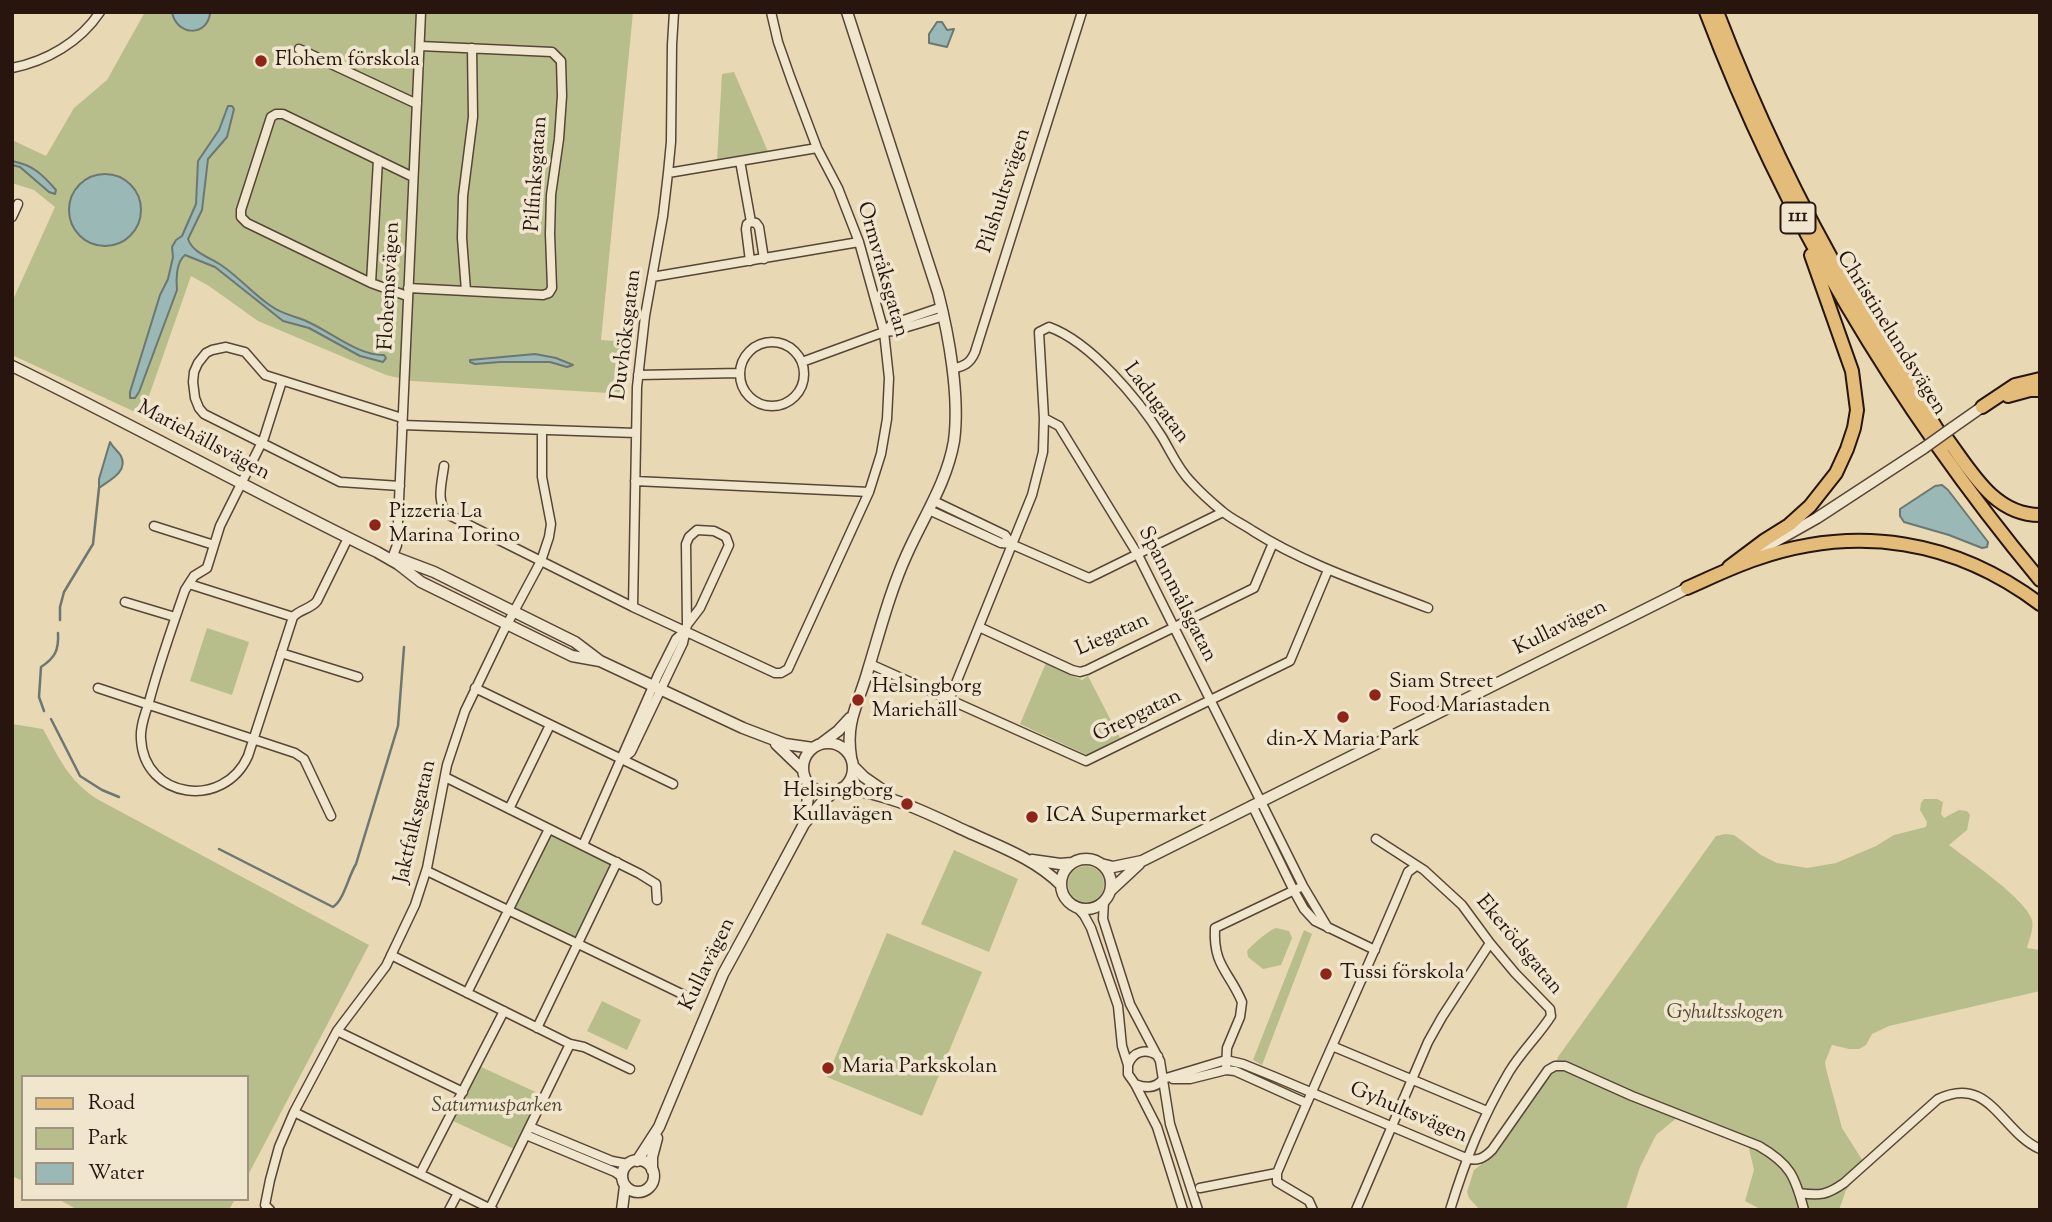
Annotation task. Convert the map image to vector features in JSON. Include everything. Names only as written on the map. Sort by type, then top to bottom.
[{"type":"main road","name":"Christinelundsvägen","points":[[1706,12],[1754,128],[1791,206],[1853,315],[1905,397],[1978,502],[2040,580]]},
{"type":"main road","name":"Christinelundsvägen","points":[[1717,12],[1762,121],[1815,229],[1886,350],[1956,459],[2040,567]]},
{"type":"main road","points":[[1729,568],[1788,525],[1823,492],[1847,449],[1857,410],[1848,356],[1791,206]]},
{"type":"main road","points":[[1982,407],[2015,385],[2040,379]]},
{"type":"main road","points":[[1982,407],[2013,393],[2040,390]]},
{"type":"main road","points":[[1922,404],[1992,496],[2015,511],[2026,515],[2040,515]]},
{"type":"main road","points":[[1687,588],[1747,562],[1785,550],[1816,544],[1877,541],[1910,544],[1958,558],[1998,577],[2040,604]]},
{"type":"street","points":[[12,68],[28,64],[67,46],[82,34],[100,12]]},
{"type":"street","name":"Flohemsvägen","points":[[392,559],[397,545],[421,12]]},
{"type":"street","name":"Duvhöksgatan","points":[[633,607],[638,375],[645,316],[662,228],[668,173],[674,12]]},
{"type":"street","name":"Ormvråksgatan","points":[[686,628],[775,673],[788,669],[869,492],[881,454],[887,419],[889,378],[884,331],[859,242],[838,188],[817,148],[778,42],[771,12]]},
{"type":"street","points":[[847,12],[943,312],[955,402],[954,441],[949,464],[894,584],[851,718],[848,741],[852,762],[851,777],[838,790],[823,792],[810,785],[805,778],[804,759],[851,718]]},
{"type":"street","name":"Pilshultsvägen","points":[[952,369],[971,361],[975,352],[1082,12]]},
{"type":"street","name":"Pilfinksgatan","points":[[378,160],[283,114],[276,114],[271,117],[241,211],[242,217],[247,223],[371,284],[408,292],[549,293],[552,288],[551,195],[559,139],[561,61],[552,52],[420,46]]},
{"type":"street","points":[[466,291],[462,238],[463,196],[473,117],[472,48]]},
{"type":"street","points":[[299,49],[417,104]]},
{"type":"street","points":[[668,173],[817,148]]},
{"type":"street","points":[[371,284],[378,160],[413,177]]},
{"type":"street","points":[[740,161],[751,222]]},
{"type":"street","points":[[12,217],[18,204]]},
{"type":"street","points":[[751,222],[755,222],[759,227],[764,259]]},
{"type":"street","points":[[750,261],[746,229],[751,222]]},
{"type":"street","points":[[652,277],[859,242]]},
{"type":"street","points":[[802,362],[943,312]]},
{"type":"street","name":"Ladugatan","points":[[950,698],[1032,495],[1043,452],[1044,418],[1039,332],[1049,327],[1079,344],[1120,381],[1161,435],[1190,481],[1223,512],[1273,543],[1328,570],[1428,608]]},
{"type":"street","points":[[776,342],[787,345],[796,352],[802,362],[804,375],[798,394],[788,403],[775,407],[761,405],[750,398],[742,387],[739,373],[744,358],[762,343],[776,342]]},
{"type":"street","points":[[400,486],[340,482],[202,411],[195,398],[193,382],[198,363],[209,351],[232,347],[249,355],[263,374],[402,422],[636,433]]},
{"type":"street","name":"Mariehällsvägen","points":[[12,366],[348,538],[392,559],[434,572],[575,642],[600,662]]},
{"type":"street","points":[[638,375],[739,373]]},
{"type":"street","points":[[282,381],[262,444],[220,526],[207,568],[194,576],[175,617],[141,731],[144,755],[154,772],[176,788],[200,792],[215,789],[236,775],[245,762],[253,740],[293,617],[315,605],[348,538]]},
{"type":"street","name":"Kullavägen","points":[[1028,859],[1060,864],[1090,859],[1113,867],[1142,861],[1729,568],[1817,518],[1982,407]]},
{"type":"street","name":"Spannmålsgatan","points":[[1044,418],[1059,426],[1138,555],[1210,701],[1256,803]]},
{"type":"street","name":"Jaktfalksgatan","points":[[268,1208],[272,1172],[294,1112],[337,1031],[386,966],[415,905],[426,871],[454,742],[475,688],[541,561],[551,524],[541,469],[542,430]]},
{"type":"street","points":[[444,466],[440,503],[443,510],[633,607],[686,628]]},
{"type":"street","points":[[635,481],[869,492]]},
{"type":"street","points":[[932,506],[1002,543],[1012,544],[1089,579],[1223,512]]},
{"type":"street","points":[[154,526],[214,545]]},
{"type":"street","points":[[583,845],[622,759],[631,752],[657,688],[683,643],[686,628],[685,552],[689,537],[697,530],[721,533],[728,540],[727,551],[700,608],[686,628]]},
{"type":"street","name":"Liegatan","points":[[979,627],[1080,672],[1254,588],[1273,543]]},
{"type":"street","name":"Mariehällsvägen","points":[[392,559],[421,582],[572,656],[600,662],[770,740],[792,746],[817,746]]},
{"type":"street","name":"Grepgatan","points":[[870,664],[1086,761],[1290,661],[1328,570]]},
{"type":"street","points":[[189,584],[293,617]]},
{"type":"street","points":[[125,602],[175,617]]},
{"type":"street","points":[[281,653],[358,677]]},
{"type":"street","points":[[98,688],[296,753],[304,759],[331,816]]},
{"type":"street","points":[[475,688],[673,784]]},
{"type":"street","points":[[509,809],[550,724]]},
{"type":"street","name":"Mariehällsvägen","points":[[770,740],[803,770]]},
{"type":"street","points":[[817,746],[832,743],[839,745],[845,749],[852,762]]},
{"type":"street","name":"Kullavägen","points":[[852,762],[864,777],[896,799]]},
{"type":"street","points":[[445,777],[656,884],[656,900]]},
{"type":"street","name":"Kullavägen","points":[[804,824],[810,785]]},
{"type":"street","name":"Kullavägen","points":[[622,1210],[624,1170],[643,1154],[659,1127],[732,957],[804,824],[822,802],[838,790],[862,790],[896,799],[1028,859],[1061,886],[1068,901],[1076,906]]},
{"type":"street","points":[[1256,803],[1328,928]]},
{"type":"street","points":[[1256,803],[1304,909],[1315,921],[1376,950]]},
{"type":"street","points":[[467,993],[549,829]]},
{"type":"street","name":"Ekerödsgatan","points":[[1376,839],[1430,875],[1462,905],[1515,973],[1550,1009],[1552,1016],[1511,1070],[1487,1111],[1466,1158],[1450,1210]]},
{"type":"street","name":"Kullavägen","points":[[1104,901],[1110,891],[1142,861]]},
{"type":"street","points":[[537,1028],[617,862]]},
{"type":"street","points":[[1061,886],[1064,873],[1073,863]]},
{"type":"street","points":[[1101,864],[1110,879],[1110,891]]},
{"type":"street","points":[[1313,1210],[1309,1200],[1277,1182],[1277,1173],[1408,872],[1416,866]]},
{"type":"street","points":[[426,871],[684,995]]},
{"type":"street","points":[[1226,1070],[1227,1048],[1240,1017],[1242,1002],[1214,948],[1215,928],[1303,887]]},
{"type":"street","points":[[1076,906],[1090,908],[1104,901]]},
{"type":"street","points":[[1104,901],[1102,919],[1130,1004],[1162,1068],[1170,1124],[1198,1210]]},
{"type":"street","points":[[1076,906],[1091,928],[1118,1006],[1128,1074],[1157,1127],[1183,1210]]},
{"type":"street","points":[[1356,1210],[1411,1079],[1442,1017],[1490,943]]},
{"type":"street","points":[[391,955],[570,1044],[584,1047],[630,1069]]},
{"type":"street","points":[[420,1174],[504,1011]]},
{"type":"street","points":[[337,1031],[463,1091]]},
{"type":"street","points":[[294,1112],[492,1209],[570,1044]]},
{"type":"street","points":[[1332,1046],[1487,1111]]},
{"type":"street","points":[[1128,1065],[1130,1059],[1140,1052],[1152,1052],[1158,1056]]},
{"type":"street","points":[[1135,1084],[1156,1086],[1163,1079],[1226,1060]]},
{"type":"street","name":"Gyhultsvägen","points":[[1226,1060],[1243,1064],[1476,1160],[1489,1154],[1546,1072],[1553,1067],[1562,1066],[1759,1146],[1778,1157],[1792,1176],[1804,1210]]},
{"type":"street","points":[[1163,1079],[1190,1079],[1226,1070],[1235,1071],[1306,1103]]},
{"type":"street","points":[[1799,1193],[1825,1195],[1844,1183],[1938,1099],[1948,1094],[1960,1092],[1979,1096],[2024,1141],[2040,1149]]},
{"type":"street","name":"Kullavägen","points":[[628,1210],[641,1192],[653,1183],[653,1157],[659,1127]]},
{"type":"street","points":[[528,1131],[612,1161],[646,1163],[652,1170]]},
{"type":"street","points":[[528,1131],[615,1171],[632,1191],[641,1192]]},
{"type":"street","points":[[1200,1188],[1277,1173]]},
{"type":"street","points":[[449,1210],[458,1192]]},
{"type":"green space","points":[[145,12],[633,12],[601,340],[629,342],[625,394],[412,381],[386,375],[258,321],[191,276],[149,396],[148,418],[12,355],[12,302],[55,207],[34,190],[12,183],[12,140],[46,156],[74,108],[107,80]]},
{"type":"green space","points":[[734,72],[769,154],[717,161],[722,74]]},
{"type":"green space","points":[[207,628],[249,642],[232,695],[190,681]]},
{"type":"green space","points":[[1046,663],[1082,680],[1088,676],[1120,738],[1087,755],[1020,724]]},
{"type":"green space","points":[[12,724],[43,729],[72,777],[97,799],[369,945],[248,1175],[248,1075],[21,1075],[21,1180],[12,1176]]},
{"type":"green space","name":"Gyhultsskogen","points":[[1924,799],[1943,802],[1941,814],[1944,818],[1959,810],[1967,811],[1970,815],[1967,830],[1949,845],[2008,891],[2027,911],[2032,920],[2032,931],[2027,948],[2040,950],[2040,991],[1889,1026],[1872,1034],[1866,1045],[1859,1049],[1832,1045],[1825,1062],[1842,1128],[1866,1166],[1846,1190],[1839,1210],[1762,1210],[1745,1201],[1754,1170],[1748,1144],[1679,1116],[1656,1135],[1640,1167],[1626,1209],[1480,1210],[1469,1198],[1467,1192],[1474,1170],[1496,1153],[1553,1070],[1558,1057],[1716,836],[1734,835],[1777,863],[1807,868],[1836,863],[1894,835],[1926,827],[1927,822],[1920,810]]},
{"type":"green space","points":[[551,834],[612,865],[575,938],[513,907]]},
{"type":"green space","points":[[954,850],[1018,879],[989,952],[921,924]]},
{"type":"green space","points":[[1086,866],[1099,871],[1104,884],[1099,897],[1086,902],[1073,897],[1068,884],[1073,871]]},
{"type":"green space","points":[[1276,928],[1289,931],[1292,938],[1281,965],[1263,969],[1248,957],[1247,951]]},
{"type":"green space","points":[[1304,930],[1312,934],[1262,1065],[1253,1060]]},
{"type":"green space","points":[[887,933],[982,972],[922,1116],[827,1077]]},
{"type":"green space","points":[[602,1001],[641,1020],[627,1050],[587,1031]]},
{"type":"green space","name":"Saturnusparken","points":[[479,1066],[540,1094],[514,1149],[453,1121]]},
{"type":"green space","points":[[62,1201],[234,1201],[229,1210],[78,1210]]},
{"type":"water","points":[[172,12],[210,14],[203,27],[191,31],[179,25]]},
{"type":"water","points":[[937,22],[942,22],[947,30],[954,29],[947,47],[929,43],[929,34]]},
{"type":"water","points":[[228,106],[234,109],[227,137],[208,159],[202,210],[188,239],[190,244],[228,270],[275,309],[315,325],[364,352],[384,355],[386,358],[383,362],[360,356],[309,328],[283,321],[215,267],[185,255],[178,267],[177,290],[139,392],[135,398],[130,398],[160,295],[168,279],[173,257],[172,247],[182,236],[196,204],[198,161],[219,130]]},
{"type":"water","points":[[12,161],[37,171],[56,190],[55,194],[20,167],[12,165]]},
{"type":"water","points":[[105,174],[125,180],[135,190],[141,210],[135,230],[125,240],[105,246],[85,240],[75,230],[69,210],[75,190],[85,180]]},
{"type":"water","points":[[535,354],[573,365],[567,367],[550,362],[470,362],[470,360]]},
{"type":"water","points":[[110,442],[121,456],[122,467],[99,488],[99,479]]},
{"type":"water","points":[[1942,485],[1988,542],[1987,547],[1982,548],[1904,522],[1900,509],[1935,486]]},
{"type":"waterway","points":[[60,620],[64,592],[93,544],[99,488]]},
{"type":"waterway","points":[[44,711],[39,697],[41,667],[55,653],[58,633]]},
{"type":"waterway","points":[[219,849],[333,907],[337,904],[356,864],[398,726],[404,647]]},
{"type":"waterway","points":[[51,719],[80,776],[119,797]]},
{"type":"place","name":"Flohem förskola","points":[[261,61]]},
{"type":"place","name":"Pizzeria La Marina Torino","points":[[375,525]]},
{"type":"place","name":"Siam Street Food Mariastaden","points":[[1375,695]]},
{"type":"place","name":"Helsingborg Mariehäll","points":[[858,700]]},
{"type":"place","name":"din-X Maria Park","points":[[1343,717]]},
{"type":"place","name":"Helsingborg Kullavägen","points":[[907,804]]},
{"type":"place","name":"ICA Supermarket","points":[[1032,817]]},
{"type":"place","name":"Tussi förskola","points":[[1326,974]]},
{"type":"place","name":"Maria Parkskolan","points":[[828,1068]]}]
